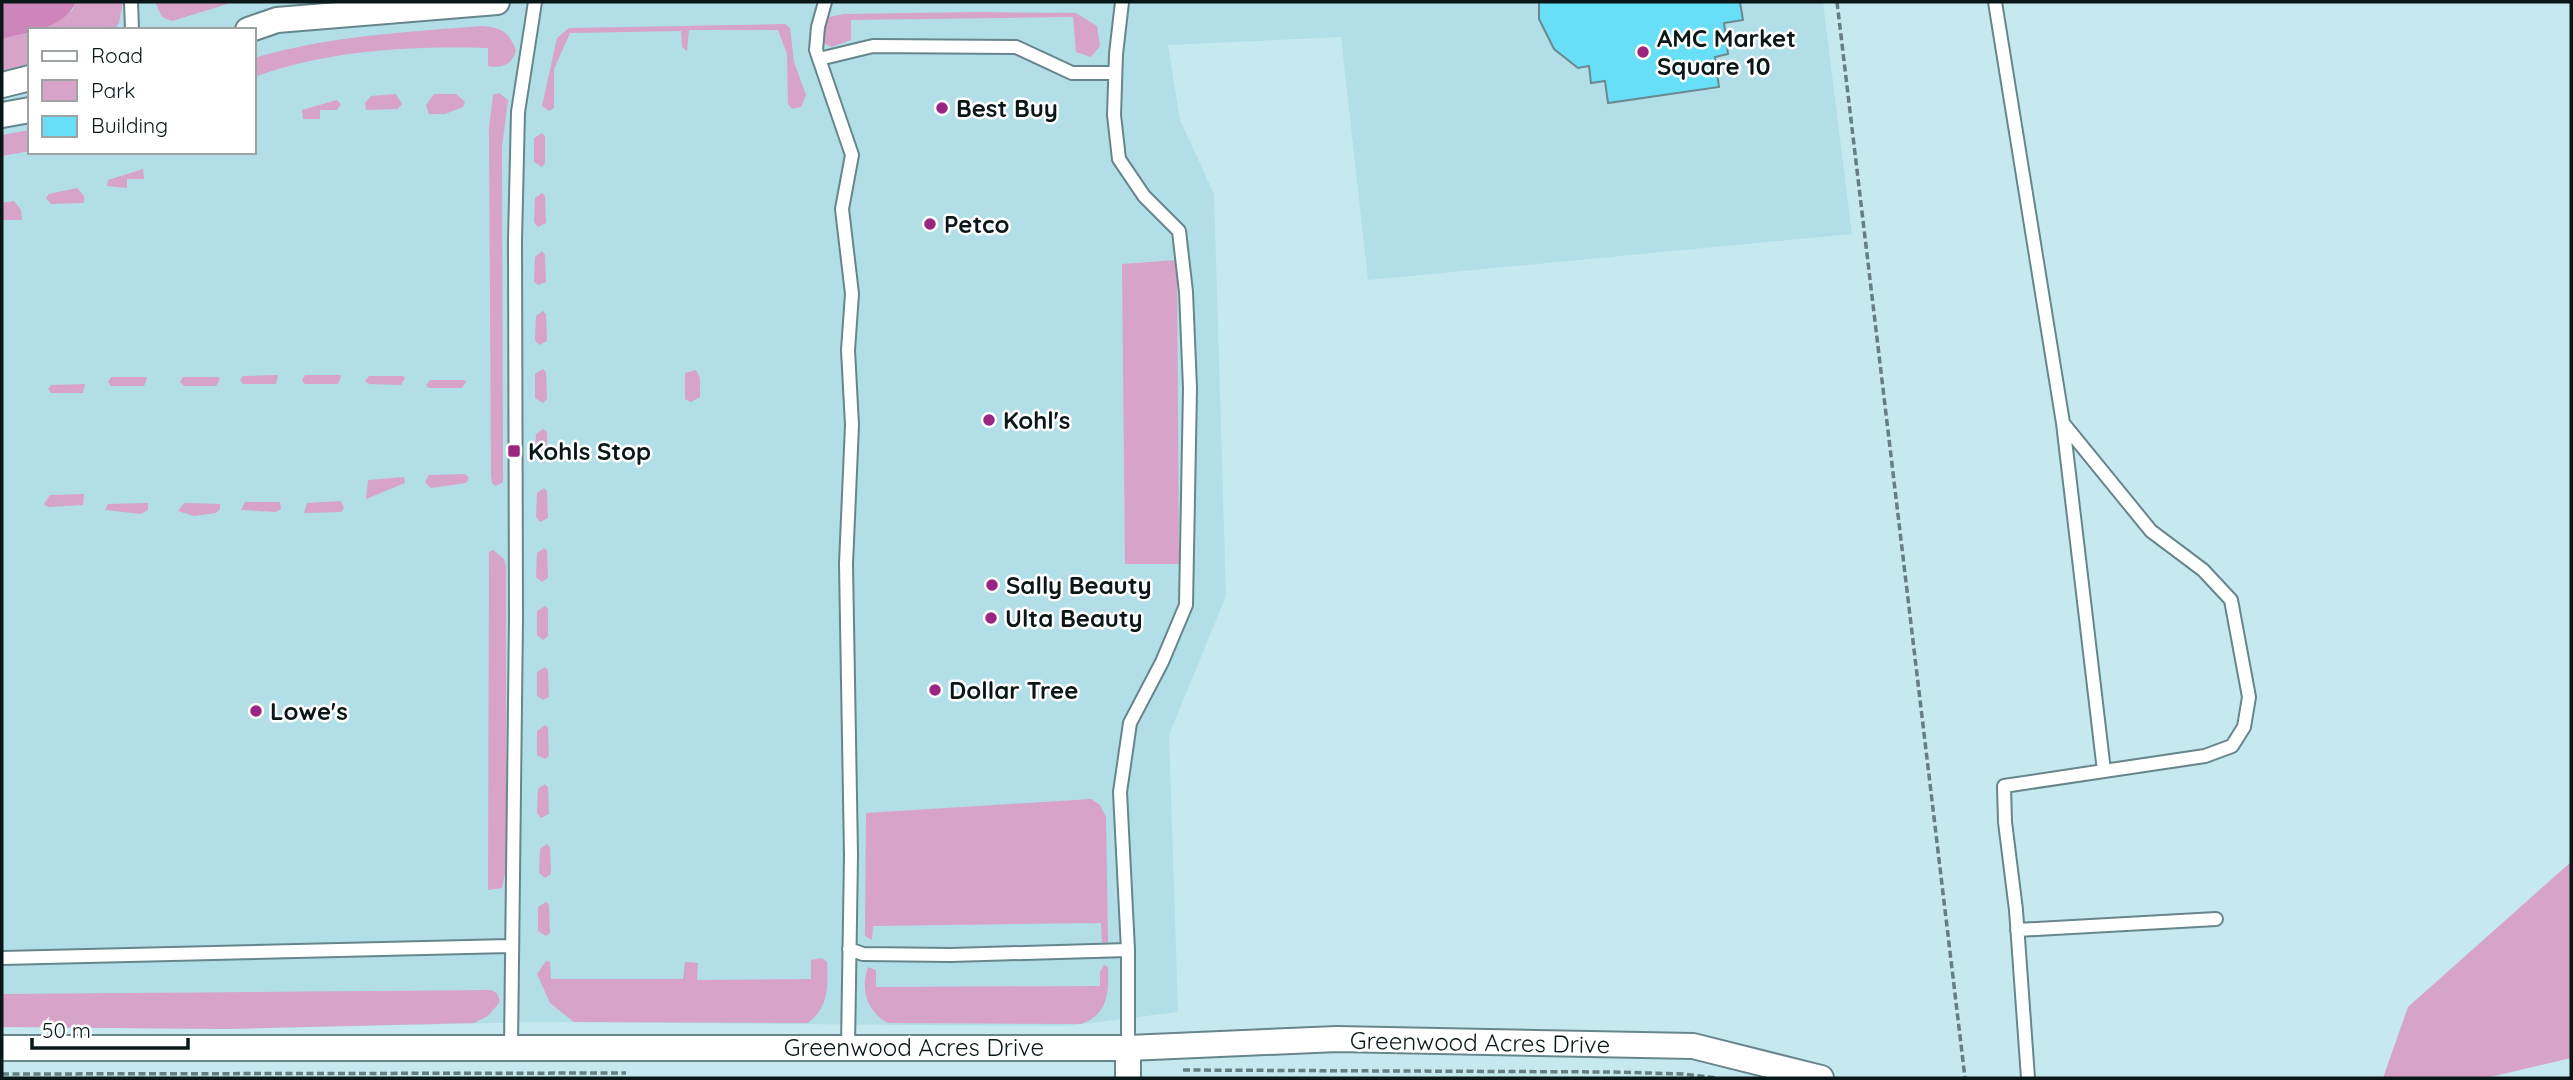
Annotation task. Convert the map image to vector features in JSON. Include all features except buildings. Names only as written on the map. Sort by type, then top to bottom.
[{"type":"street","points":[[254,28],[277,20],[497,2]]},
{"type":"street","points":[[2,85],[28,78]]},
{"type":"street","points":[[2,115],[28,110]]},
{"type":"street","name":"Greenwood Acres Drive","points":[[2,1048],[1128,1048],[1337,1039],[1693,1045],[1821,1078]]},
{"type":"street","points":[[1128,1048],[1128,1078]]},
{"type":"lane","points":[[131,2],[132,28]]},
{"type":"lane","points":[[510,1047],[516,629],[515,240],[518,112],[535,2]]},
{"type":"lane","points":[[825,2],[818,27],[816,50],[852,155],[842,209],[852,294],[848,350],[852,425],[846,564],[848,1047]]},
{"type":"lane","points":[[1122,2],[1115,73],[1119,159],[1144,196],[1180,231],[1186,292],[1189,388],[1186,605],[1162,662],[1130,723],[1120,792],[1128,950],[1128,1048]]},
{"type":"lane","points":[[1995,2],[2063,423],[2104,771]]},
{"type":"lane","points":[[820,59],[873,46],[1016,47],[1072,73],[1115,73]]},
{"type":"lane","points":[[2028,1078],[2004,786],[2205,756],[2232,746],[2244,727],[2249,698],[2231,600],[2203,570],[2151,531],[2063,423]]},
{"type":"lane","points":[[2017,930],[2216,919]]},
{"type":"lane","points":[[2,958],[512,946]]},
{"type":"lane","points":[[849,949],[863,954],[951,956],[1128,950]]},
{"type":"path","points":[[1838,2],[1965,1078]]},
{"type":"path","points":[[1181,1070],[1434,1074],[1614,1072],[1716,1078]]},
{"type":"path","points":[[2,1074],[639,1073]]},
{"type":"shaded area","points":[[2,2],[1823,2],[1852,234],[1368,280],[1341,37],[1168,45],[1180,120],[1214,194],[1226,596],[1169,735],[1178,1012],[1066,1026],[539,1022],[226,1029],[2,1027]]},
{"type":"shaded area","points":[[2,2],[76,2],[63,18],[54,24],[44,28],[28,28],[28,32],[2,39]]},
{"type":"green space","points":[[76,2],[123,2],[115,28],[41,28],[72,11]]},
{"type":"green space","points":[[155,2],[234,2],[172,21],[162,17]]},
{"type":"green space","points":[[1076,13],[1097,26],[1100,46],[1091,57],[1076,52],[1073,17],[851,20],[851,40],[831,47],[822,42],[825,18],[844,14]]},
{"type":"green space","points":[[785,24],[790,28],[794,62],[806,95],[801,107],[792,109],[788,104],[787,54],[778,30],[689,30],[687,51],[682,47],[681,31],[570,33],[554,69],[554,108],[549,111],[542,106],[557,38],[569,28]]},
{"type":"green space","points":[[482,26],[499,29],[507,35],[516,50],[512,59],[498,67],[488,66],[488,48],[398,49],[340,55],[256,76],[256,58],[310,45],[425,30]]},
{"type":"green space","points":[[28,32],[28,64],[2,70],[2,39]]},
{"type":"green space","points":[[499,93],[508,100],[502,147],[503,482],[496,486],[492,483],[491,476],[489,128],[493,95]]},
{"type":"green space","points":[[396,94],[402,104],[398,109],[366,110],[365,103],[371,96]]},
{"type":"green space","points":[[434,94],[456,94],[465,102],[463,107],[445,114],[429,114],[426,105]]},
{"type":"green space","points":[[337,100],[341,104],[337,110],[320,110],[320,119],[303,119],[302,110]]},
{"type":"green space","points":[[28,130],[28,151],[2,156],[2,135]]},
{"type":"green space","points":[[542,133],[545,136],[545,163],[542,167],[534,162],[534,138]]},
{"type":"green space","points":[[143,169],[144,179],[127,179],[127,188],[107,186],[108,180]]},
{"type":"green space","points":[[77,188],[84,196],[84,203],[51,204],[46,198],[49,194]]},
{"type":"green space","points":[[542,193],[545,196],[546,223],[538,227],[534,222],[535,198]]},
{"type":"green space","points":[[14,201],[21,210],[22,220],[2,220],[2,203]]},
{"type":"green space","points":[[542,251],[545,255],[546,282],[538,285],[534,281],[535,257]]},
{"type":"green space","points":[[1177,260],[1179,564],[1125,564],[1122,264]]},
{"type":"green space","points":[[543,311],[546,314],[547,341],[539,345],[535,340],[536,316]]},
{"type":"green space","points":[[543,369],[546,372],[547,399],[543,403],[535,398],[535,374]]},
{"type":"green space","points":[[696,370],[700,378],[700,397],[691,402],[685,399],[685,373]]},
{"type":"green space","points":[[278,375],[276,384],[243,384],[240,380],[243,376]]},
{"type":"green space","points":[[305,375],[341,377],[338,384],[305,384],[302,380]]},
{"type":"green space","points":[[369,376],[405,378],[401,385],[369,384],[365,381]]},
{"type":"green space","points":[[111,377],[147,379],[144,386],[111,386],[108,382]]},
{"type":"green space","points":[[183,377],[220,379],[216,386],[184,386],[180,382]]},
{"type":"green space","points":[[430,380],[466,382],[462,388],[429,388],[426,385]]},
{"type":"green space","points":[[85,384],[83,393],[51,393],[48,389],[51,385]]},
{"type":"green space","points":[[543,429],[547,432],[547,459],[543,463],[535,458],[536,434]]},
{"type":"green space","points":[[465,474],[469,478],[466,483],[431,488],[425,482],[429,475]]},
{"type":"green space","points":[[404,477],[405,483],[366,499],[368,480]]},
{"type":"green space","points":[[544,488],[547,491],[548,518],[540,522],[536,517],[537,493]]},
{"type":"green space","points":[[84,494],[83,505],[48,507],[44,504],[50,495]]},
{"type":"green space","points":[[341,501],[344,508],[341,512],[304,513],[307,503]]},
{"type":"green space","points":[[245,502],[280,502],[281,509],[276,512],[241,510]]},
{"type":"green space","points":[[148,503],[148,510],[141,514],[105,510],[108,504]]},
{"type":"green space","points":[[184,503],[220,504],[220,509],[216,513],[194,516],[178,511]]},
{"type":"green space","points":[[544,548],[547,551],[548,578],[542,582],[536,577],[537,553]]},
{"type":"green space","points":[[493,550],[504,559],[506,567],[506,869],[502,888],[488,890],[489,552]]},
{"type":"green space","points":[[545,606],[548,609],[548,636],[543,640],[537,635],[537,611]]},
{"type":"green space","points":[[545,667],[548,670],[549,697],[543,700],[537,696],[537,672]]},
{"type":"green space","points":[[545,725],[548,728],[549,756],[545,759],[537,755],[537,731]]},
{"type":"green space","points":[[545,784],[548,787],[549,814],[541,818],[537,813],[538,789]]},
{"type":"green space","points":[[1091,799],[1100,805],[1106,817],[1108,942],[1102,943],[1101,923],[873,926],[872,940],[865,936],[866,813]]},
{"type":"green space","points":[[547,844],[550,847],[551,874],[545,878],[539,873],[540,849]]},
{"type":"green space","points":[[2571,862],[2571,1058],[2486,1078],[2383,1078],[2408,1007]]},
{"type":"green space","points":[[546,902],[549,905],[550,933],[546,936],[538,931],[538,907]]},
{"type":"green space","points":[[822,958],[827,962],[826,996],[820,1010],[808,1023],[574,1022],[550,1003],[537,974],[546,961],[550,962],[551,979],[683,979],[685,962],[698,963],[697,980],[811,979],[811,960]]},
{"type":"green space","points":[[1104,965],[1108,967],[1105,1002],[1097,1015],[1081,1024],[888,1023],[875,1013],[865,991],[868,967],[876,970],[876,987],[1100,986],[1100,972]]},
{"type":"green space","points":[[491,990],[497,993],[500,1002],[488,1016],[474,1023],[226,1029],[2,1027],[2,994]]},
{"type":"place","name":"AMC Market Square 10","points":[[1643,52]]},
{"type":"place","name":"Best Buy","points":[[942,108]]},
{"type":"place","name":"Petco","points":[[930,224]]},
{"type":"place","name":"Kohl's","points":[[989,420]]},
{"type":"place","name":"Kohls Stop","points":[[514,451]]},
{"type":"place","name":"Sally Beauty","points":[[992,585]]},
{"type":"place","name":"Ulta Beauty","points":[[991,618]]},
{"type":"place","name":"Dollar Tree","points":[[935,690]]},
{"type":"place","name":"Lowe's","points":[[256,711]]}]
